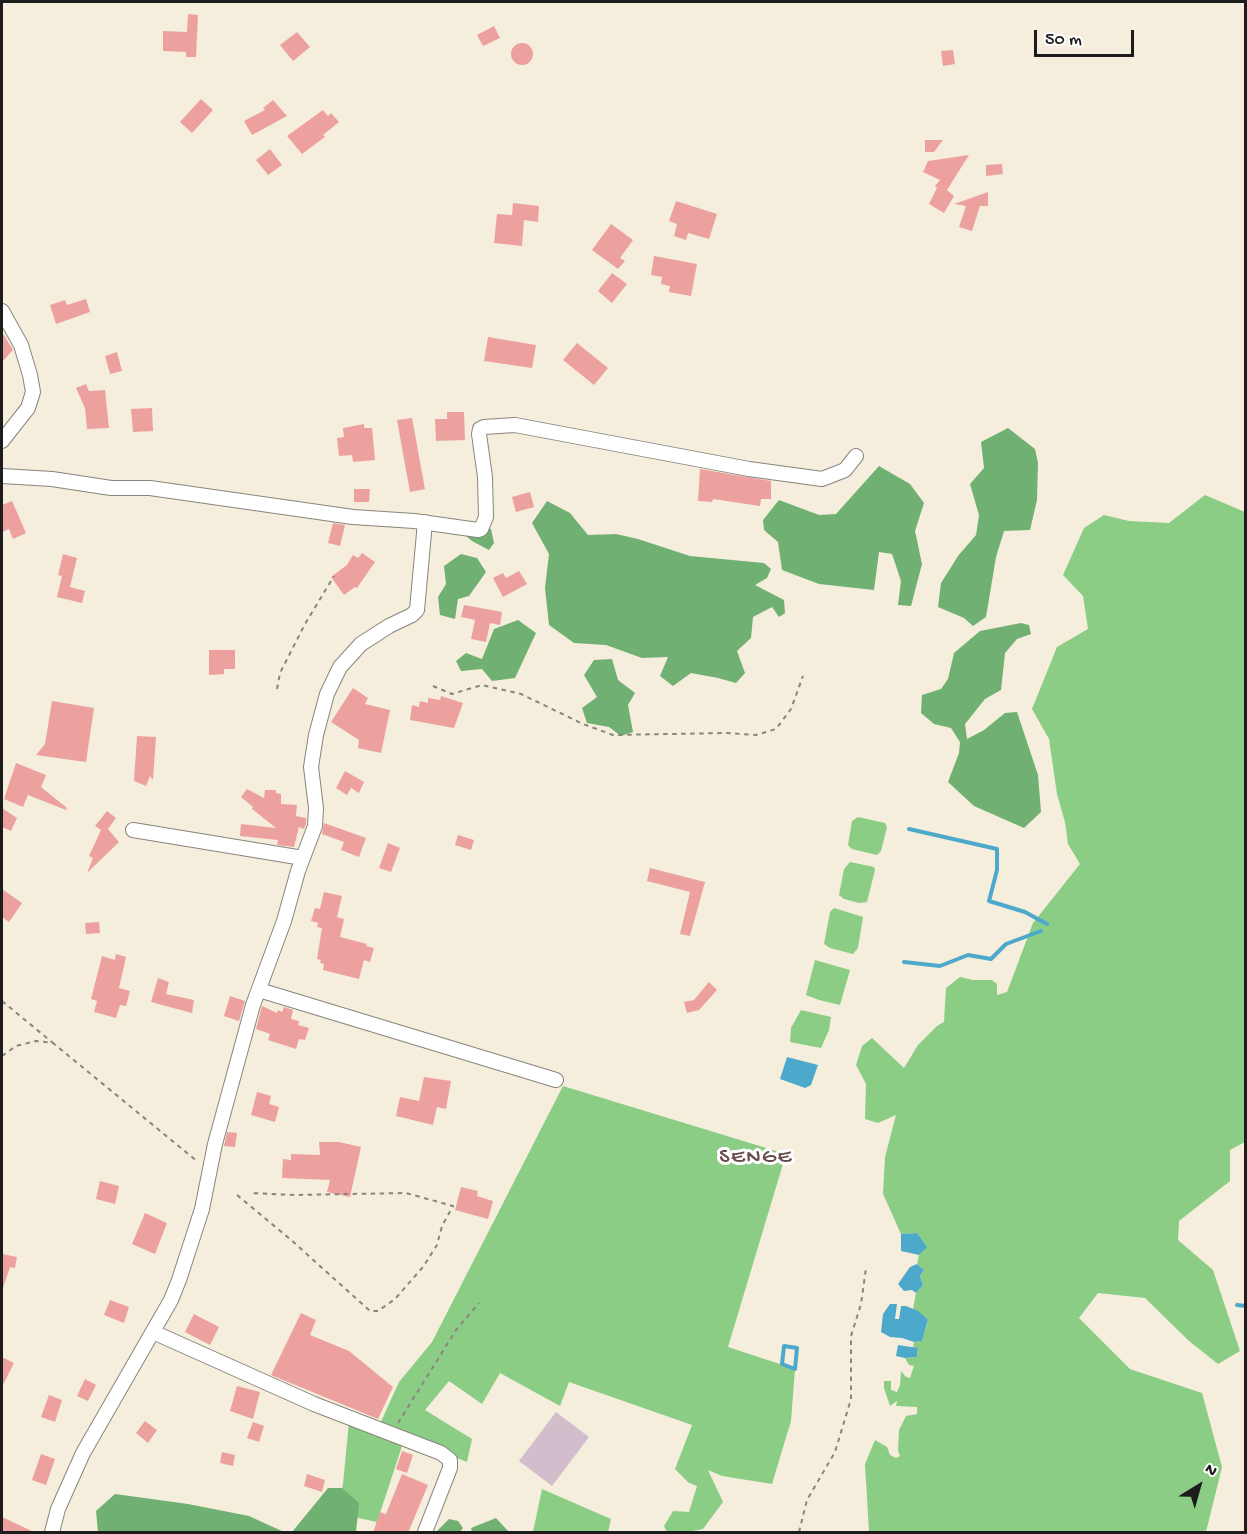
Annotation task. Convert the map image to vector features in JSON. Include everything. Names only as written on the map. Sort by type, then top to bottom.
[{"type":"street","points":[[2,311],[21,345],[33,392],[28,408],[2,441]]},
{"type":"street","points":[[2,476],[52,478],[111,488],[150,488],[353,517],[481,529],[486,517],[479,434],[480,429],[496,424],[515,425],[749,469],[822,479],[846,470],[856,456]]},
{"type":"street","points":[[52,1533],[58,1509],[83,1453],[171,1300],[179,1280],[202,1209],[253,1005],[284,921],[315,826],[316,808],[311,767],[316,735],[327,694],[340,667],[361,644],[417,610],[425,522]]},
{"type":"street","points":[[133,830],[303,858]]},
{"type":"street","points":[[259,990],[556,1080]]},
{"type":"street","points":[[153,1332],[314,1404],[441,1453],[450,1460],[450,1468],[424,1533]]},
{"type":"path","points":[[277,689],[280,673],[304,624],[334,576]]},
{"type":"path","points":[[433,686],[452,694],[482,684],[521,694],[583,724],[613,735],[727,733],[756,735],[776,729],[791,709],[803,676]]},
{"type":"path","points":[[2,1001],[210,1171]]},
{"type":"path","points":[[2,1056],[16,1046],[36,1041],[53,1043]]},
{"type":"path","points":[[237,1195],[370,1311],[378,1311],[395,1299],[423,1267],[437,1245],[442,1226],[453,1206],[406,1193],[317,1195],[251,1193]]},
{"type":"path","points":[[800,1533],[807,1500],[836,1452],[851,1399],[850,1336],[861,1304],[866,1268]]},
{"type":"path","points":[[386,1432],[398,1422],[456,1330],[479,1303]]},
{"type":"shaded area","points":[[556,1412],[589,1437],[552,1486],[519,1461]]},
{"type":"green space","points":[[1008,428],[1035,449],[1038,463],[1037,500],[1030,530],[1004,531],[996,557],[986,617],[973,626],[964,618],[938,607],[941,583],[958,556],[976,535],[979,515],[970,484],[984,468],[981,442]]},
{"type":"green space","points":[[879,466],[910,484],[924,503],[915,531],[922,564],[911,606],[898,605],[901,581],[892,554],[879,552],[874,590],[819,584],[782,570],[778,542],[764,530],[763,520],[779,500],[819,515],[836,514]]},
{"type":"green space","points":[[1205,495],[1245,512],[1245,1142],[1230,1150],[1230,1181],[1179,1221],[1178,1240],[1213,1270],[1240,1351],[1218,1364],[1189,1341],[1145,1298],[1098,1293],[1079,1318],[1130,1369],[1202,1393],[1222,1467],[1206,1532],[869,1532],[865,1464],[875,1440],[887,1447],[890,1455],[896,1458],[900,1456],[898,1451],[899,1430],[906,1416],[917,1414],[917,1407],[896,1406],[897,1401],[890,1406],[884,1381],[891,1381],[891,1390],[897,1392],[901,1371],[910,1378],[914,1366],[909,1365],[905,1358],[917,1357],[918,1349],[913,1347],[914,1342],[922,1341],[928,1321],[913,1309],[916,1293],[923,1285],[920,1276],[924,1270],[917,1264],[919,1255],[926,1247],[917,1233],[901,1234],[883,1194],[885,1157],[896,1115],[878,1123],[865,1119],[866,1084],[856,1065],[862,1046],[872,1038],[904,1068],[918,1045],[944,1022],[946,988],[960,977],[992,980],[997,984],[997,995],[1007,992],[1033,923],[1080,864],[1068,844],[1057,794],[1049,739],[1032,709],[1057,647],[1088,629],[1083,596],[1063,575],[1084,528],[1104,515],[1129,521],[1169,523]]},
{"type":"green space","points":[[547,501],[570,513],[588,535],[616,534],[690,556],[764,563],[771,569],[767,578],[755,585],[784,600],[785,613],[779,617],[772,607],[753,617],[751,638],[737,651],[745,673],[736,683],[691,673],[673,686],[660,676],[668,657],[642,658],[606,645],[574,643],[549,625],[545,588],[549,554],[532,523]]},
{"type":"green space","points":[[470,525],[491,529],[494,543],[489,550],[465,535]]},
{"type":"green space","points":[[461,554],[477,558],[486,572],[469,596],[458,599],[455,619],[440,615],[438,597],[446,584],[444,566]]},
{"type":"green space","points":[[518,620],[536,633],[515,678],[492,681],[482,669],[461,671],[456,661],[466,653],[482,659],[494,629]]},
{"type":"green space","points":[[1021,623],[1029,625],[1031,634],[1017,639],[1005,653],[1001,690],[985,699],[965,724],[967,739],[984,730],[1005,713],[1017,712],[1038,775],[1041,812],[1024,828],[974,806],[948,782],[959,753],[960,742],[951,728],[934,724],[921,713],[922,695],[941,689],[948,679],[954,653],[980,631]]},
{"type":"green space","points":[[612,659],[618,680],[635,693],[628,705],[633,732],[621,736],[609,727],[587,723],[582,708],[597,697],[584,675],[594,660]]},
{"type":"green space","points":[[858,817],[885,823],[887,827],[881,851],[877,855],[852,849],[848,845],[852,821]]},
{"type":"green space","points":[[850,862],[874,867],[867,902],[859,903],[844,899],[839,895],[844,869]]},
{"type":"green space","points":[[834,908],[863,917],[858,948],[853,954],[830,948],[824,944],[830,912]]},
{"type":"green space","points":[[815,960],[850,970],[840,1005],[806,995]]},
{"type":"green space","points":[[801,1010],[831,1017],[829,1030],[821,1048],[790,1042],[791,1028]]},
{"type":"green space","points":[[563,1086],[786,1154],[728,1347],[795,1369],[791,1421],[772,1484],[722,1476],[708,1470],[723,1502],[703,1529],[667,1532],[664,1526],[673,1511],[689,1512],[697,1486],[689,1483],[675,1469],[692,1425],[569,1382],[560,1406],[500,1373],[482,1404],[449,1381],[425,1410],[472,1439],[467,1462],[379,1426],[399,1382],[432,1342]]},
{"type":"green space","points":[[349,1422],[403,1443],[377,1522],[335,1513],[343,1484]]},
{"type":"green space","points":[[328,1488],[342,1488],[359,1503],[356,1532],[292,1532]]},
{"type":"green space","points":[[542,1489],[611,1519],[608,1532],[533,1532]]},
{"type":"green space","points":[[115,1494],[188,1504],[249,1516],[284,1532],[98,1532],[96,1511]]},
{"type":"green space","points":[[496,1518],[509,1532],[472,1532],[471,1528]]},
{"type":"green space","points":[[449,1519],[458,1521],[463,1528],[460,1532],[436,1532]]},
{"type":"water","points":[[787,1057],[818,1065],[811,1085],[805,1088],[780,1079]]},
{"type":"water","points":[[917,1233],[927,1247],[919,1255],[901,1251],[901,1234]]},
{"type":"water","points":[[917,1264],[924,1270],[920,1276],[923,1285],[916,1293],[912,1290],[904,1291],[898,1284],[910,1267]]},
{"type":"water","points":[[890,1304],[897,1304],[895,1319],[899,1319],[901,1306],[906,1306],[918,1311],[928,1320],[922,1341],[914,1342],[890,1337],[881,1332],[883,1314]]},
{"type":"water","points":[[898,1345],[918,1348],[917,1357],[896,1356]]},
{"type":"building","points":[[188,14],[198,15],[196,57],[186,57],[186,52],[163,51],[163,31],[187,32]]},
{"type":"building","points":[[494,26],[500,38],[483,46],[477,35]]},
{"type":"building","points":[[297,32],[310,47],[293,61],[280,45]]},
{"type":"building","points":[[518,43],[526,43],[533,50],[533,58],[526,65],[518,65],[511,58],[511,50]]},
{"type":"building","points":[[953,50],[955,64],[943,66],[941,51]]},
{"type":"building","points":[[201,99],[213,110],[192,133],[180,122]]},
{"type":"building","points":[[273,100],[287,116],[252,135],[244,121],[265,110],[263,108]]},
{"type":"building","points":[[323,110],[328,116],[331,113],[339,122],[323,135],[325,137],[302,154],[287,136]]},
{"type":"building","points":[[925,140],[943,140],[934,152],[925,152]]},
{"type":"building","points":[[270,149],[282,165],[268,175],[256,160]]},
{"type":"building","points":[[969,155],[947,190],[954,196],[944,213],[929,204],[937,188],[935,186],[940,180],[923,172],[928,161]]},
{"type":"building","points":[[1002,164],[1003,174],[986,176],[986,165]]},
{"type":"building","points":[[988,192],[988,206],[980,206],[972,231],[959,227],[966,206],[954,204]]},
{"type":"building","points":[[676,201],[717,214],[709,239],[688,233],[686,240],[674,236],[677,224],[669,221]]},
{"type":"building","points":[[513,203],[539,206],[538,222],[524,220],[522,246],[494,243],[497,214],[512,215]]},
{"type":"building","points":[[611,224],[633,240],[620,258],[625,261],[618,269],[592,250]]},
{"type":"building","points":[[654,256],[697,264],[691,296],[669,292],[670,286],[661,284],[662,277],[651,275]]},
{"type":"building","points":[[612,273],[627,284],[612,303],[598,291]]},
{"type":"building","points":[[86,299],[90,312],[56,324],[50,305],[65,300],[67,305]]},
{"type":"building","points":[[2,332],[13,350],[2,362]]},
{"type":"building","points":[[488,337],[536,345],[532,368],[484,361]]},
{"type":"building","points":[[577,343],[608,368],[594,385],[563,360]]},
{"type":"building","points":[[117,352],[122,371],[110,374],[105,356]]},
{"type":"building","points":[[86,384],[89,391],[105,390],[109,428],[87,429],[85,408],[76,388]]},
{"type":"building","points":[[152,408],[153,431],[133,432],[131,409]]},
{"type":"building","points":[[447,412],[464,412],[465,440],[436,441],[435,419],[447,419]]},
{"type":"building","points":[[412,418],[425,489],[410,492],[397,420]]},
{"type":"building","points":[[364,424],[364,428],[372,428],[375,460],[353,462],[352,455],[339,456],[337,438],[344,437],[343,428]]},
{"type":"building","points":[[700,469],[771,481],[771,499],[761,499],[760,506],[713,499],[712,502],[698,501]]},
{"type":"building","points":[[354,489],[370,489],[369,502],[354,502]]},
{"type":"building","points":[[530,492],[534,507],[516,512],[512,497]]},
{"type":"building","points":[[12,501],[26,533],[13,539],[9,529],[2,532],[2,505]]},
{"type":"building","points":[[333,523],[345,525],[340,546],[328,543]]},
{"type":"building","points":[[362,553],[375,562],[357,588],[355,587],[344,595],[331,577],[347,565],[353,555],[358,558]]},
{"type":"building","points":[[63,554],[77,558],[70,587],[85,591],[82,603],[57,597],[62,576],[58,575]]},
{"type":"building","points":[[519,571],[527,584],[503,597],[493,578],[503,573],[506,578]]},
{"type":"building","points":[[464,605],[502,612],[500,625],[490,623],[486,642],[471,639],[475,620],[461,617]]},
{"type":"building","points":[[209,650],[235,650],[235,669],[224,669],[224,674],[209,675]]},
{"type":"building","points":[[353,688],[368,698],[365,704],[390,710],[381,753],[358,748],[359,740],[331,722]]},
{"type":"building","points":[[441,696],[463,703],[454,728],[410,720],[412,705],[419,707],[420,701],[428,703],[428,698],[440,700]]},
{"type":"building","points":[[52,701],[94,708],[86,762],[36,755],[45,744]]},
{"type":"building","points":[[137,736],[156,737],[153,780],[150,776],[146,786],[134,781]]},
{"type":"building","points":[[16,763],[46,775],[41,787],[67,808],[66,810],[28,795],[23,807],[4,799]]},
{"type":"building","points":[[345,771],[364,782],[359,793],[351,788],[347,795],[336,788]]},
{"type":"building","points":[[247,789],[264,798],[265,790],[276,790],[276,793],[281,794],[281,804],[297,805],[296,816],[306,818],[306,824],[304,829],[299,827],[294,847],[277,845],[278,840],[240,836],[241,824],[276,828],[241,797]]},
{"type":"building","points":[[2,808],[17,818],[11,831],[2,827]]},
{"type":"building","points":[[107,811],[116,818],[108,829],[119,842],[87,873],[93,858],[89,856],[101,830],[95,826]]},
{"type":"building","points":[[324,823],[366,838],[359,857],[341,850],[344,842],[322,834]]},
{"type":"building","points":[[458,835],[474,840],[471,850],[455,845]]},
{"type":"building","points":[[388,843],[400,848],[391,872],[379,868]]},
{"type":"building","points":[[650,868],[705,882],[690,936],[680,934],[690,892],[647,881]]},
{"type":"building","points":[[2,889],[22,903],[9,922],[2,917]]},
{"type":"building","points":[[324,892],[342,896],[337,917],[344,919],[340,937],[374,948],[370,962],[364,960],[359,979],[323,970],[324,964],[317,959],[322,928],[317,927],[318,923],[311,921],[315,908],[320,909]]},
{"type":"building","points":[[99,922],[100,933],[86,934],[85,923]]},
{"type":"building","points":[[116,954],[126,957],[119,988],[130,991],[126,1006],[120,1005],[116,1018],[94,1012],[97,1001],[91,999],[102,956],[115,960]]},
{"type":"building","points":[[158,978],[169,982],[166,994],[194,1000],[192,1013],[151,1002]]},
{"type":"building","points":[[709,982],[717,990],[699,1010],[687,1013],[684,1002],[694,1000]]},
{"type":"building","points":[[230,996],[245,1001],[239,1021],[224,1016]]},
{"type":"building","points":[[262,1006],[277,1013],[278,1010],[282,1012],[284,1007],[293,1010],[291,1019],[299,1021],[298,1025],[309,1028],[305,1040],[299,1039],[296,1049],[268,1040],[270,1034],[256,1029]]},
{"type":"building","points":[[424,1077],[451,1081],[446,1109],[437,1107],[433,1125],[396,1116],[400,1097],[419,1101]]},
{"type":"building","points":[[257,1092],[271,1096],[269,1104],[279,1107],[275,1122],[251,1115]]},
{"type":"building","points":[[227,1132],[237,1133],[235,1147],[224,1146]]},
{"type":"building","points":[[319,1142],[339,1142],[361,1147],[350,1197],[327,1192],[330,1180],[282,1178],[283,1159],[291,1160],[291,1154],[320,1155]]},
{"type":"building","points":[[100,1181],[119,1186],[115,1204],[96,1199]]},
{"type":"building","points":[[461,1187],[478,1191],[477,1196],[493,1201],[488,1219],[455,1210]]},
{"type":"building","points":[[145,1213],[167,1223],[155,1254],[132,1244]]},
{"type":"building","points":[[2,1254],[17,1257],[15,1268],[10,1267],[3,1288],[2,1287]]},
{"type":"building","points":[[110,1300],[129,1307],[124,1323],[104,1315]]},
{"type":"building","points":[[301,1313],[316,1320],[310,1335],[349,1351],[393,1387],[378,1419],[271,1375]]},
{"type":"building","points":[[194,1314],[219,1327],[210,1345],[185,1332]]},
{"type":"building","points":[[2,1357],[14,1363],[2,1387]]},
{"type":"building","points":[[85,1379],[96,1385],[88,1401],[77,1396]]},
{"type":"building","points":[[237,1386],[260,1392],[253,1419],[230,1411]]},
{"type":"building","points":[[49,1395],[62,1400],[55,1422],[41,1417]]},
{"type":"building","points":[[145,1421],[157,1430],[148,1443],[136,1433]]},
{"type":"building","points":[[253,1422],[264,1426],[259,1442],[247,1438]]},
{"type":"building","points":[[402,1451],[413,1455],[407,1473],[396,1469]]},
{"type":"building","points":[[222,1452],[235,1455],[233,1466],[220,1463]]},
{"type":"building","points":[[41,1454],[55,1459],[46,1485],[32,1480]]},
{"type":"building","points":[[307,1474],[325,1480],[322,1492],[304,1486]]},
{"type":"building","points":[[402,1474],[428,1485],[408,1533],[373,1533],[380,1512],[386,1514]]},
{"type":"building","points":[[2,1517],[36,1533],[2,1533]]},
{"type":"waterway","points":[[909,829],[997,849],[997,870],[989,901],[1025,912],[1047,924]]},
{"type":"waterway","points":[[904,962],[940,966],[968,955],[991,959],[1006,944],[1041,931]]},
{"type":"waterway","points":[[1237,1305],[1246,1306]]},
{"type":"waterway","points":[[784,1346],[797,1348],[795,1369],[782,1364],[784,1346]]},
{"type":"district","name":"SENGE","points":[[756,1159]]}]
